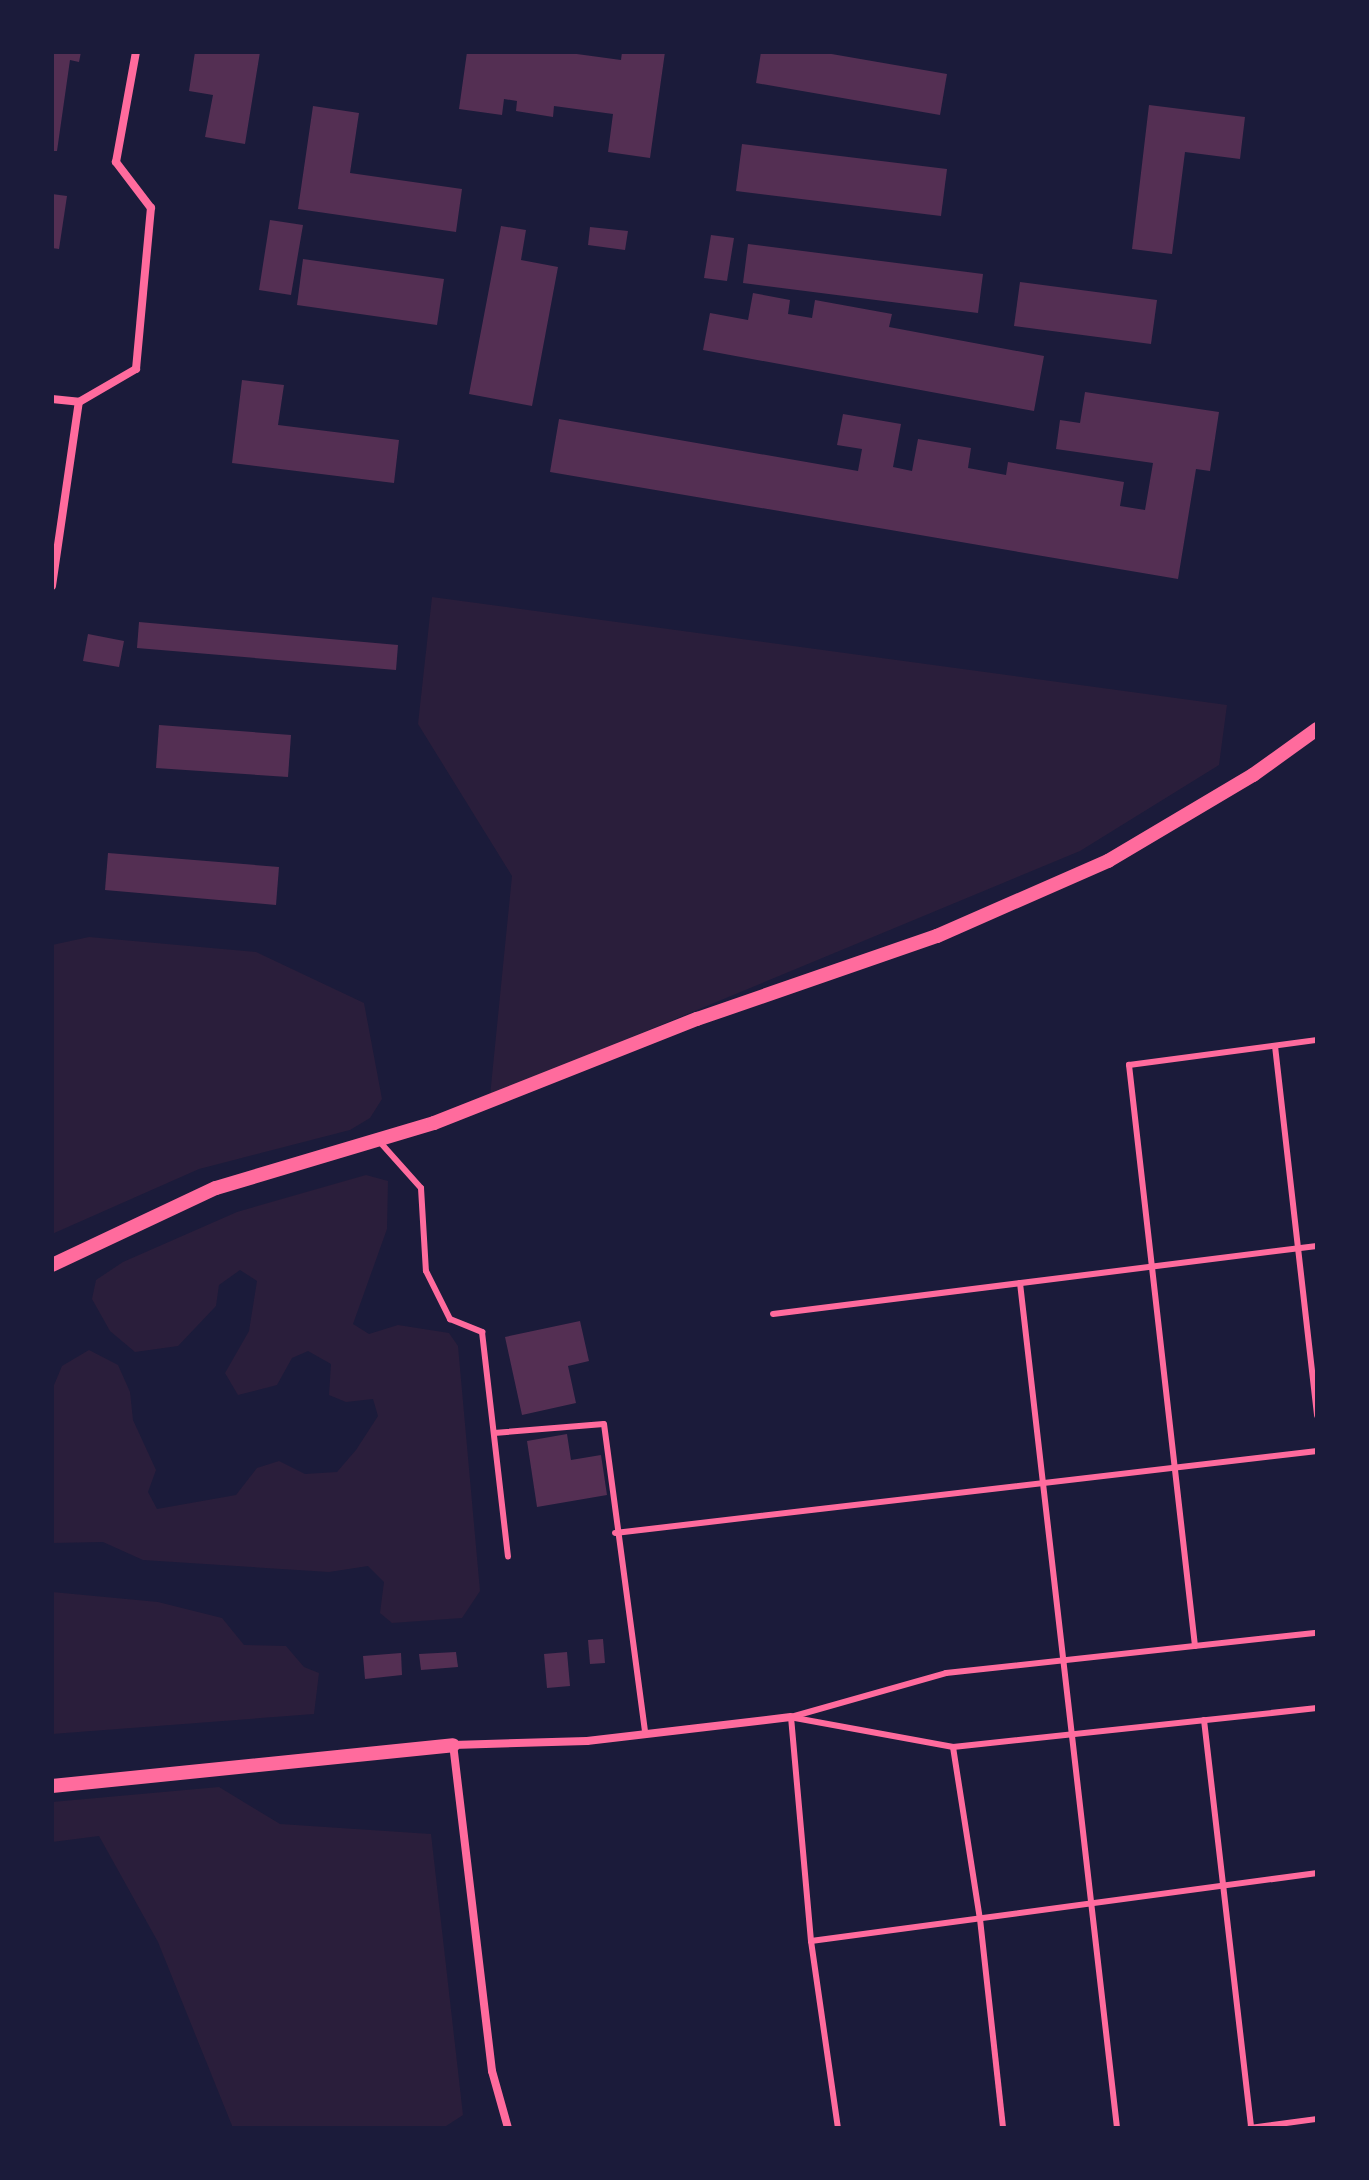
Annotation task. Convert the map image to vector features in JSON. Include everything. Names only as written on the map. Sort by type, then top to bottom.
[{"type":"street","points":[[52,399],[79,402],[136,369],[151,208],[116,162],[136,52]]},
{"type":"street","points":[[52,586],[79,402]]},
{"type":"street","points":[[52,1265],[216,1188],[378,1140],[697,1019],[937,936],[1108,861],[1253,775],[1317,729]]},
{"type":"street","points":[[52,1786],[453,1745],[587,1741],[791,1717]]},
{"type":"street","points":[[453,1745],[492,2071],[508,2128]]},
{"type":"lane","points":[[1195,1646],[1129,1065],[1317,1040]]},
{"type":"lane","points":[[1275,1046],[1317,1416]]},
{"type":"lane","points":[[378,1140],[421,1188],[426,1271],[450,1319],[482,1332],[508,1556]]},
{"type":"lane","points":[[773,1314],[1317,1246]]},
{"type":"lane","points":[[1020,1283],[1117,2128]]},
{"type":"lane","points":[[494,1433],[604,1424],[615,1533],[645,1733]]},
{"type":"lane","points":[[615,1533],[1317,1451]]},
{"type":"lane","points":[[791,1717],[946,1673],[1317,1633]]},
{"type":"lane","points":[[791,1717],[953,1747],[1317,1708]]},
{"type":"lane","points":[[791,1717],[811,1941],[838,2128]]},
{"type":"lane","points":[[1204,1720],[1251,2128],[1317,2119]]},
{"type":"lane","points":[[953,1747],[980,1919],[1003,2128]]},
{"type":"lane","points":[[811,1941],[1092,1906],[1317,1873]]},
{"type":"shaded area","points":[[432,597],[1227,705],[1219,765],[1080,851],[490,1096],[512,876],[418,724]]},
{"type":"shaded area","points":[[89,937],[256,952],[364,1003],[382,1099],[370,1118],[350,1130],[199,1169],[52,1234],[52,945]]},
{"type":"shaded area","points":[[366,1175],[388,1181],[387,1229],[353,1324],[369,1334],[398,1325],[449,1333],[458,1346],[480,1591],[462,1618],[392,1623],[380,1613],[384,1582],[368,1566],[329,1572],[143,1560],[103,1542],[52,1543],[52,1390],[62,1366],[89,1350],[118,1365],[130,1392],[133,1420],[156,1470],[148,1492],[157,1509],[236,1495],[257,1468],[279,1461],[305,1474],[337,1472],[356,1450],[378,1416],[373,1399],[346,1402],[329,1395],[331,1364],[308,1351],[292,1358],[277,1385],[238,1395],[225,1373],[249,1331],[257,1281],[240,1270],[219,1285],[216,1306],[178,1346],[135,1352],[110,1331],[92,1299],[96,1280],[123,1262],[237,1212]]},
{"type":"shaded area","points":[[52,1592],[158,1602],[222,1618],[244,1645],[286,1646],[304,1667],[319,1673],[314,1714],[52,1734]]},
{"type":"shaded area","points":[[219,1787],[280,1824],[431,1834],[463,2115],[443,2128],[233,2128],[158,1942],[99,1836],[52,1842],[52,1802]]},
{"type":"building","points":[[52,52],[81,52],[79,62],[70,60],[57,151],[52,151]]},
{"type":"building","points":[[195,52],[260,52],[245,144],[205,137],[213,95],[189,91]]},
{"type":"building","points":[[467,52],[562,52],[621,60],[622,52],[665,52],[650,158],[608,152],[613,114],[554,106],[553,117],[516,111],[517,101],[504,99],[502,115],[459,109]]},
{"type":"building","points":[[761,52],[820,52],[947,74],[940,115],[756,83]]},
{"type":"building","points":[[1149,105],[1245,117],[1240,159],[1185,152],[1172,254],[1132,249]]},
{"type":"building","points":[[313,106],[359,113],[350,173],[462,189],[456,232],[298,209]]},
{"type":"building","points":[[742,144],[947,169],[941,216],[736,191]]},
{"type":"building","points":[[52,194],[67,196],[59,249],[52,248]]},
{"type":"building","points":[[270,220],[303,225],[291,295],[259,290]]},
{"type":"building","points":[[501,226],[526,230],[521,260],[558,267],[532,406],[469,394]]},
{"type":"building","points":[[590,227],[628,231],[625,250],[588,245]]},
{"type":"building","points":[[711,235],[734,238],[727,281],[704,278]]},
{"type":"building","points":[[748,244],[983,274],[978,313],[743,283]]},
{"type":"building","points":[[303,259],[444,279],[437,325],[297,305]]},
{"type":"building","points":[[1020,282],[1157,300],[1151,344],[1014,326]]},
{"type":"building","points":[[753,293],[790,300],[788,314],[812,318],[815,300],[892,314],[889,327],[1044,356],[1034,411],[703,350],[710,313],[748,320]]},
{"type":"building","points":[[242,380],[284,385],[278,425],[399,440],[394,483],[232,463]]},
{"type":"building","points":[[1085,392],[1219,412],[1210,471],[1196,469],[1178,579],[550,472],[559,419],[858,471],[862,449],[837,445],[843,414],[901,424],[893,467],[912,471],[918,439],[971,448],[968,468],[1006,475],[1008,462],[1124,482],[1120,506],[1145,510],[1153,463],[1056,449],[1060,420],[1080,423]]},
{"type":"building","points":[[139,622],[398,645],[396,670],[137,648]]},
{"type":"building","points":[[88,634],[124,641],[119,667],[83,661]]},
{"type":"building","points":[[159,725],[291,735],[288,777],[156,768]]},
{"type":"building","points":[[108,853],[279,867],[276,905],[105,890]]},
{"type":"building","points":[[580,1321],[589,1361],[568,1366],[576,1403],[522,1415],[505,1337]]},
{"type":"building","points":[[567,1434],[571,1460],[601,1455],[607,1495],[537,1507],[527,1441]]},
{"type":"building","points":[[603,1639],[605,1663],[590,1664],[588,1640]]},
{"type":"building","points":[[456,1652],[458,1667],[421,1670],[419,1654]]},
{"type":"building","points":[[567,1652],[570,1686],[547,1688],[544,1654]]},
{"type":"building","points":[[401,1653],[402,1675],[365,1679],[363,1656]]}]
